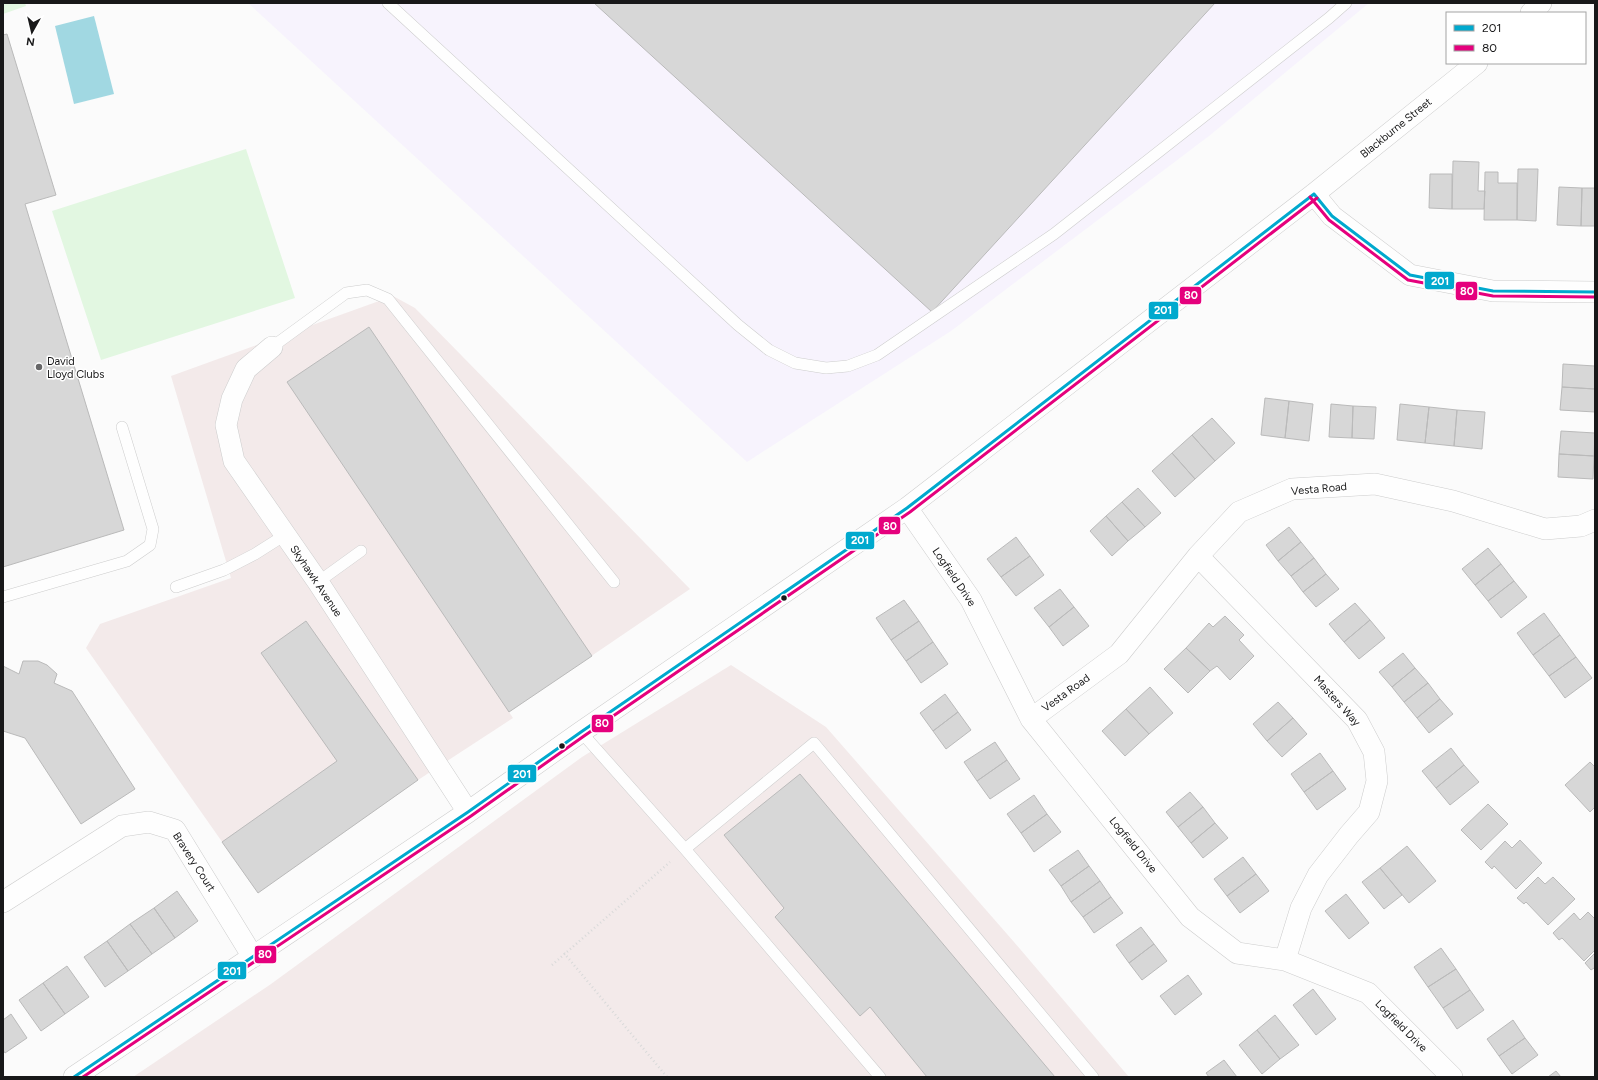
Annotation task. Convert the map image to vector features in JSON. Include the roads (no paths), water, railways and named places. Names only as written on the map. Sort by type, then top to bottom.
[{"type":"street","points":[[1532,12],[1541,3]]},
{"type":"street","name":"Blackburne Street","points":[[74,1077],[468,812],[581,732],[907,508],[1314,194],[1477,64]]},
{"type":"street","points":[[1314,194],[1332,216],[1410,275],[1493,291],[1595,292]]},
{"type":"street","name":"Skyhawk Avenue","points":[[272,347],[246,369],[232,399],[226,425],[234,461],[318,582],[468,812]]},
{"type":"street","name":"Vesta Road","points":[[1030,719],[1119,654],[1198,556],[1239,512],[1292,489],[1375,484],[1453,500],[1546,529],[1581,526],[1595,520]]},
{"type":"street","name":"Logfield Drive","points":[[907,508],[971,600],[1030,719],[1190,917],[1237,954],[1285,960],[1368,992],[1452,1077]]},
{"type":"street","name":"Masters Way","points":[[1198,556],[1357,720],[1374,752],[1377,781],[1369,812],[1349,834],[1318,875],[1301,908],[1285,960]]},
{"type":"street","name":"Bravery Court","points":[[3,902],[122,826],[149,822],[175,830],[253,956]]},
{"type":"lane","points":[[388,3],[738,325],[769,350],[795,363],[826,368],[848,366],[877,355],[1054,234],[1329,18],[1346,3]]},
{"type":"lane","points":[[272,347],[346,293],[367,290],[388,299],[614,582]]},
{"type":"lane","points":[[3,597],[128,561],[150,545],[154,529],[122,427]]},
{"type":"lane","points":[[176,587],[224,570],[255,554],[285,535]]},
{"type":"lane","points":[[318,582],[362,551]]},
{"type":"lane","points":[[581,732],[685,849],[880,1077]]},
{"type":"lane","points":[[685,849],[814,743],[1093,1077]]},
{"type":"water","points":[[94,16],[114,94],[74,104],[55,26]]},
{"type":"place","name":"David Lloyd Clubs","points":[[39,367]]}]
